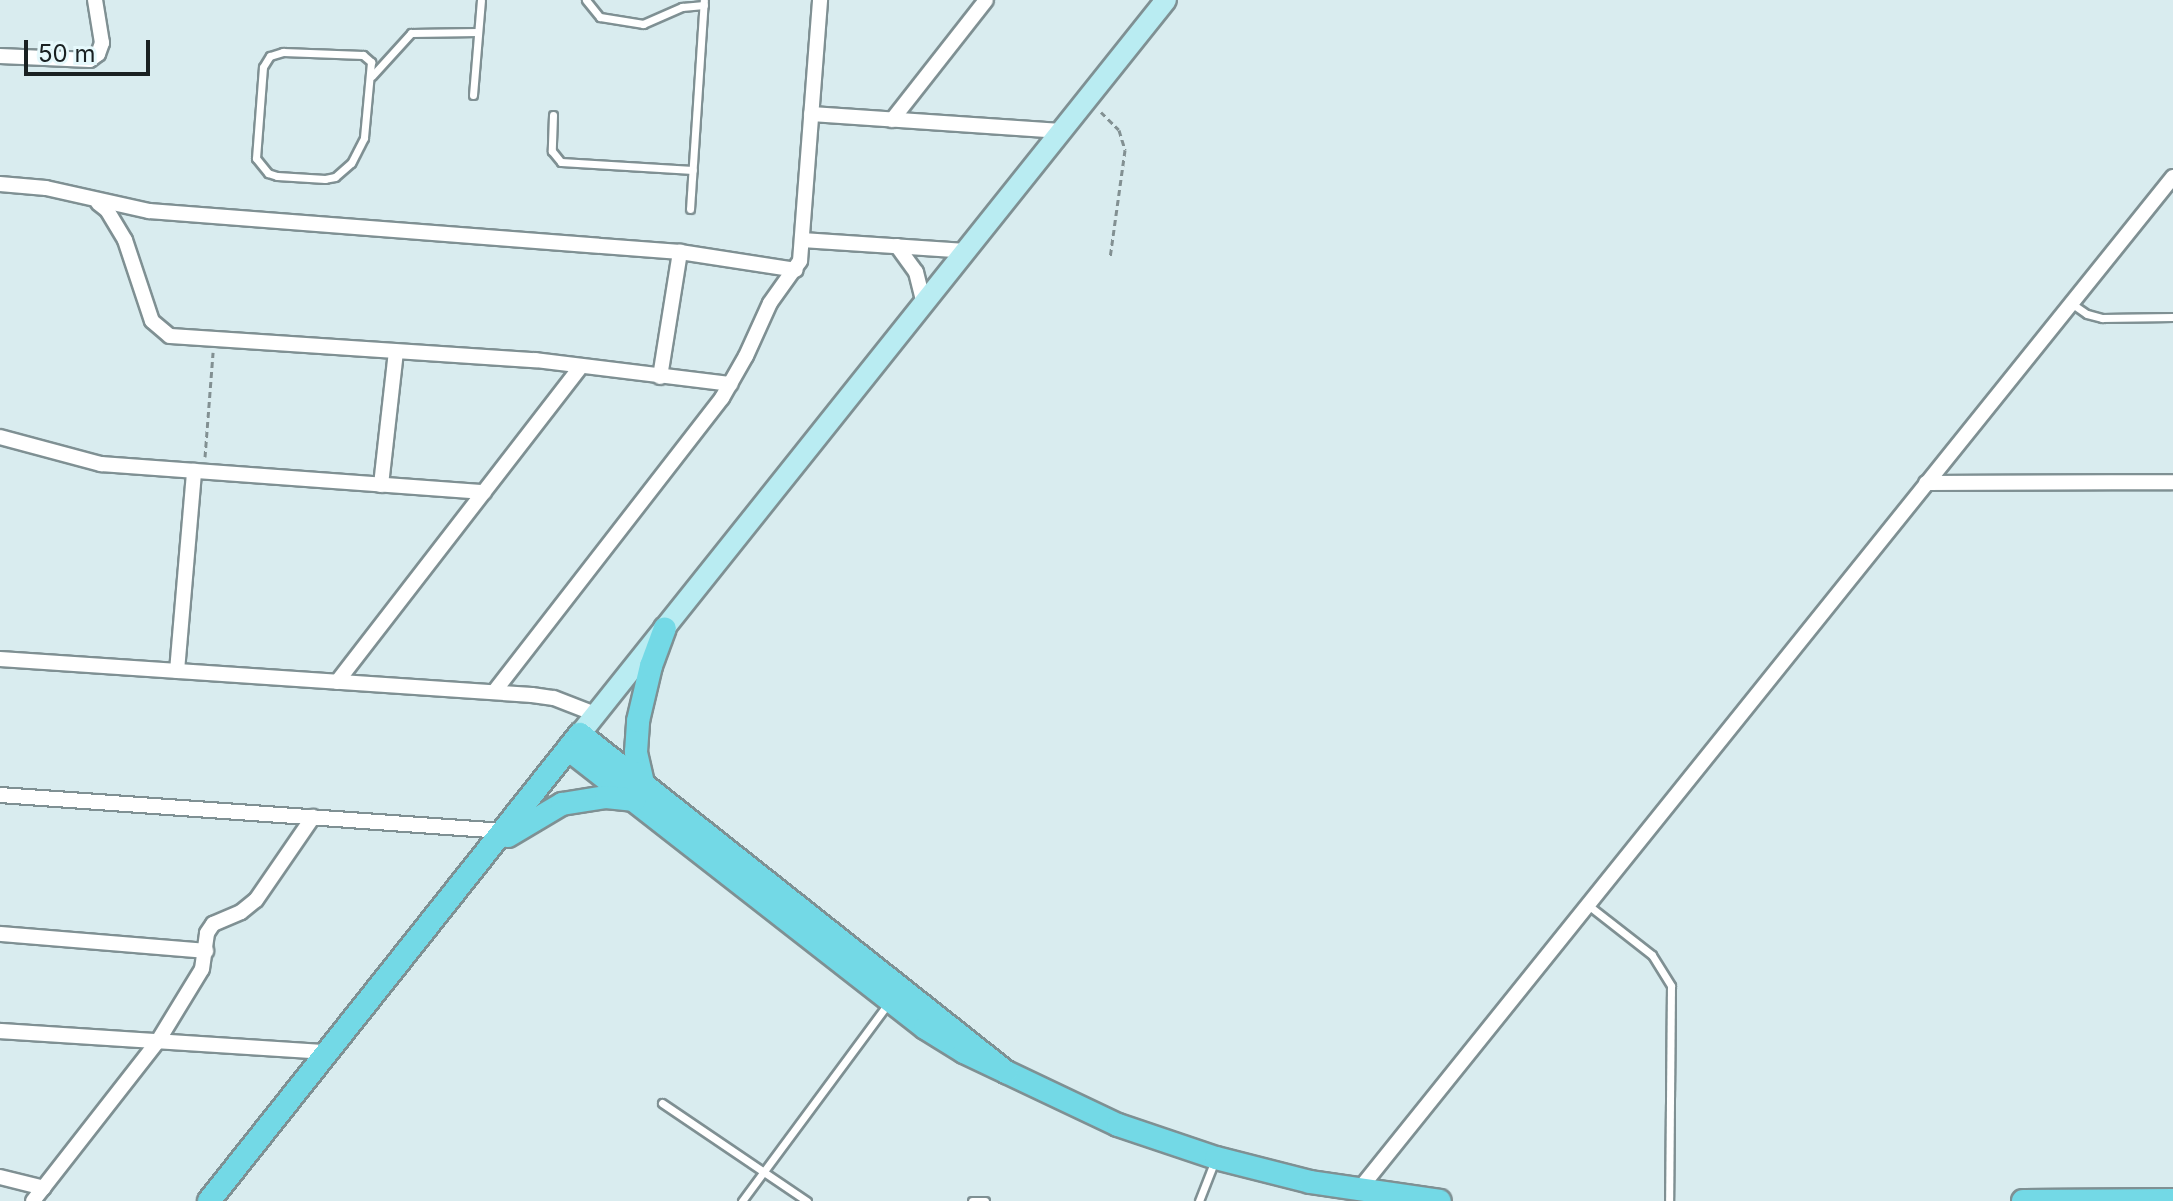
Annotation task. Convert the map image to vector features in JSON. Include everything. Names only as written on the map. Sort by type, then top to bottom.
[{"type":"main road","points":[[209,1201],[1166,0]]},
{"type":"main road","points":[[665,628],[640,705],[636,752],[639,792],[944,1041],[1118,1125],[1216,1158],[1383,1198],[1440,1201]]},
{"type":"main road","points":[[574,741],[1006,1072]]},
{"type":"main road","points":[[487,851],[534,817],[562,804],[639,792]]},
{"type":"main road","points":[[2023,1201],[2173,1200]]},
{"type":"street","points":[[0,56],[90,60],[98,54],[102,43],[95,0]]},
{"type":"street","points":[[494,692],[731,384],[770,303],[796,270],[802,240],[820,0]]},
{"type":"street","points":[[892,120],[986,0]]},
{"type":"street","points":[[811,114],[1061,131]]},
{"type":"street","points":[[1358,1191],[2173,177]]},
{"type":"street","points":[[0,184],[46,188],[149,211],[680,252],[796,270]]},
{"type":"street","points":[[94,200],[107,210],[122,233],[152,321],[170,336],[535,360],[580,368],[731,384]]},
{"type":"street","points":[[802,240],[966,251]]},
{"type":"street","points":[[897,246],[916,272],[924,304]]},
{"type":"street","points":[[660,377],[680,252]]},
{"type":"street","points":[[381,485],[396,352]]},
{"type":"street","points":[[337,682],[580,368]]},
{"type":"street","points":[[0,437],[101,464],[484,492]]},
{"type":"street","points":[[177,671],[199,472]]},
{"type":"street","points":[[1926,483],[2173,482]]},
{"type":"street","points":[[0,659],[494,692],[554,698],[595,714]]},
{"type":"street","points":[[0,795],[503,831]]},
{"type":"street","points":[[33,1201],[158,1041],[202,969],[207,933],[213,924],[241,912],[256,900],[313,817]]},
{"type":"street","points":[[0,934],[206,951]]},
{"type":"street","points":[[0,1031],[327,1052]]},
{"type":"street","points":[[0,1177],[44,1188]]},
{"type":"lane","points":[[473,95],[481,0]]},
{"type":"lane","points":[[586,0],[600,17],[643,24],[671,10],[704,2],[690,209]]},
{"type":"lane","points":[[372,76],[371,62],[363,55],[283,52],[270,56],[263,67],[254,148],[261,166],[277,176],[325,179],[344,171],[364,138],[372,76],[411,33],[478,32]]},
{"type":"lane","points":[[553,115],[552,151],[558,161],[693,170]]},
{"type":"lane","points":[[2071,303],[2087,314],[2102,318],[2173,317]]},
{"type":"lane","points":[[1588,905],[1652,955],[1671,986],[1669,1201]]},
{"type":"lane","points":[[742,1201],[890,1000]]},
{"type":"lane","points":[[662,1103],[807,1201]]},
{"type":"lane","points":[[1199,1201],[1216,1158]]},
{"type":"lane","points":[[972,1201],[985,1201]]},
{"type":"path","points":[[1087,99],[1119,130],[1125,143],[1110,258]]},
{"type":"path","points":[[199,472],[214,341]]}]
